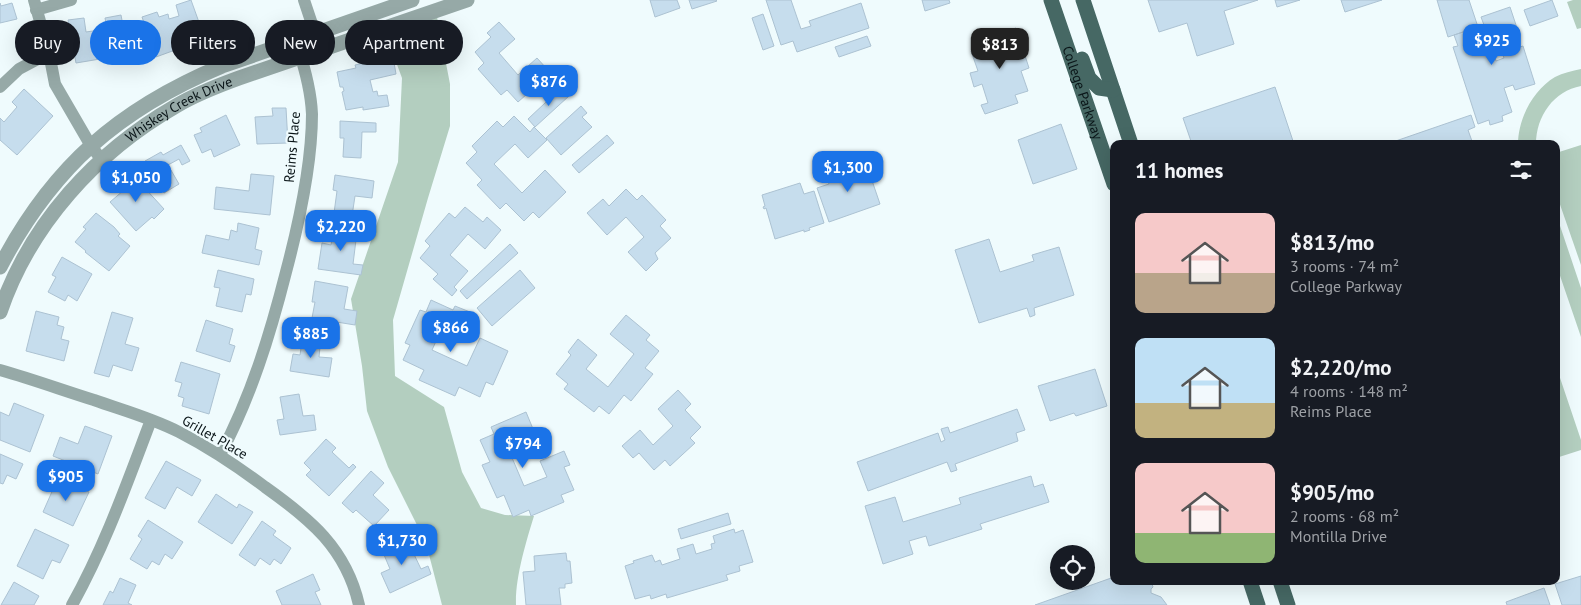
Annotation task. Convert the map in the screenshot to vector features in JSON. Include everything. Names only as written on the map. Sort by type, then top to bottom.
[{"type":"main road","points":[[1052,0],[1069,21],[1089,78],[1099,88],[1113,90]]},
{"type":"main road","name":"College Parkway","points":[[1052,0],[1110,172]]},
{"type":"main road","points":[[1083,0],[1130,140]]},
{"type":"main road","points":[[1251,585],[1258,605]]},
{"type":"main road","points":[[1281,585],[1288,605]]},
{"type":"street","points":[[39,20],[35,5],[71,0]]},
{"type":"street","points":[[304,0],[310,20]]},
{"type":"street","name":"Whiskey Creek Drive","points":[[335,27],[412,0]]},
{"type":"street","name":"Whiskey Creek Drive","points":[[335,45],[467,0]]},
{"type":"street","name":"Whiskey Creek Drive","points":[[0,267],[11,246],[39,203],[76,160],[91,146],[133,113],[178,86],[222,66],[265,51]]},
{"type":"street","points":[[0,87],[20,69],[28,65]]},
{"type":"street","points":[[51,65],[55,84],[91,146],[102,160]]},
{"type":"street","name":"Whiskey Creek Drive","points":[[0,312],[16,272],[43,227],[88,172],[123,141],[177,105],[203,92],[277,65]]},
{"type":"street","name":"Reims Place","points":[[220,454],[241,413],[262,356],[294,242],[310,146],[310,99],[303,65]]},
{"type":"street","name":"Grillet Place","points":[[0,370],[151,420],[177,431],[220,454],[295,509],[320,531],[339,557],[352,584],[359,605]]},
{"type":"street","points":[[72,605],[97,556],[121,500],[151,420]]},
{"type":"green space","points":[[1581,0],[1581,28],[1577,29],[1567,2]]},
{"type":"green space","points":[[397,65],[446,65],[450,84],[450,126],[393,320],[395,376],[444,407],[462,472],[481,508],[505,515],[534,516],[519,572],[516,605],[442,605],[426,543],[388,467],[367,411],[351,299],[398,162],[402,78]]},
{"type":"green space","points":[[1581,69],[1581,86],[1563,93],[1548,106],[1539,124],[1536,140],[1518,140],[1524,115],[1534,97],[1547,83],[1564,73]]},
{"type":"green space","points":[[1581,145],[1581,265],[1560,205],[1560,152]]},
{"type":"green space","points":[[1560,226],[1581,288],[1581,337],[1560,276]]},
{"type":"green space","points":[[1560,378],[1581,440],[1581,450],[1560,457]]},
{"type":"building","points":[[191,0],[198,20],[171,20],[171,51],[161,55],[161,20],[143,20],[142,17],[157,12],[159,17],[168,14],[169,19],[179,16],[176,5]]},
{"type":"building","points":[[650,0],[677,0],[680,8],[655,17]]},
{"type":"building","points":[[689,0],[716,0],[717,1],[692,9]]},
{"type":"building","points":[[766,0],[791,0],[801,29],[811,26],[809,21],[861,3],[869,28],[797,52],[793,41],[781,45]]},
{"type":"building","points":[[922,0],[949,0],[950,3],[925,11]]},
{"type":"building","points":[[1148,0],[1258,0],[1224,11],[1234,44],[1197,56],[1187,23],[1159,32]]},
{"type":"building","points":[[1275,0],[1300,0],[1277,7]]},
{"type":"building","points":[[1341,0],[1382,0],[1345,12]]},
{"type":"building","points":[[1437,0],[1469,0],[1478,27],[1448,37]]},
{"type":"building","points":[[1552,0],[1558,16],[1530,26],[1524,10]]},
{"type":"building","points":[[0,3],[1,6],[12,3],[17,19],[0,23]]},
{"type":"building","points":[[1510,7],[1519,34],[1490,44],[1496,61],[1504,58],[1502,53],[1523,46],[1535,84],[1515,90],[1513,85],[1504,88],[1512,112],[1502,116],[1503,121],[1490,125],[1489,120],[1478,124],[1453,47],[1458,46],[1454,35],[1484,25],[1481,17]]},
{"type":"building","points":[[763,14],[774,46],[763,50],[752,18]]},
{"type":"building","points":[[121,15],[122,20],[105,20],[105,18]]},
{"type":"building","points":[[84,18],[86,32],[90,31],[90,61],[80,62],[80,20],[68,20]]},
{"type":"building","points":[[499,22],[515,39],[499,53],[518,75],[537,58],[556,79],[541,92],[536,86],[518,102],[507,90],[501,95],[478,69],[484,63],[475,52],[491,37],[487,33]]},
{"type":"building","points":[[1016,28],[1029,68],[1021,71],[1028,91],[1015,95],[1018,103],[985,114],[981,105],[988,103],[982,84],[974,87],[970,73],[978,71],[971,51],[984,47],[981,39]]},
{"type":"building","points":[[867,36],[871,46],[839,57],[835,47]]},
{"type":"building","points":[[355,65],[394,65],[396,74],[370,80],[373,92],[377,91],[378,96],[387,95],[389,106],[363,110],[363,107],[346,110],[342,92],[344,91],[343,87],[340,87],[337,72],[356,68]]},
{"type":"building","points":[[562,87],[569,96],[535,127],[528,119]]},
{"type":"building","points":[[1275,87],[1293,140],[1191,140],[1183,118]]},
{"type":"building","points":[[24,89],[53,116],[17,155],[0,140],[0,118],[4,122],[17,107],[12,102]]},
{"type":"building","points":[[581,106],[587,113],[582,117],[592,127],[561,155],[546,138]]},
{"type":"building","points":[[272,108],[286,108],[288,143],[257,144],[255,117],[273,116]]},
{"type":"building","points":[[226,115],[240,145],[214,157],[211,149],[202,153],[194,135],[202,132],[200,128]]},
{"type":"building","points":[[1471,115],[1475,127],[1468,130],[1472,140],[1399,140]]},
{"type":"building","points":[[514,116],[530,132],[534,127],[547,140],[528,158],[515,144],[494,164],[522,193],[545,170],[566,192],[539,218],[533,212],[524,221],[506,203],[500,209],[477,185],[482,180],[466,163],[477,152],[472,146],[497,121],[503,127]]},
{"type":"building","points":[[340,121],[376,123],[376,132],[362,132],[361,158],[343,157],[344,138],[340,138]]},
{"type":"building","points":[[1061,124],[1077,169],[1033,184],[1018,140]]},
{"type":"building","points":[[607,135],[614,143],[579,173],[572,165]]},
{"type":"building","points":[[181,145],[190,161],[182,165],[179,159],[168,165],[179,184],[164,193],[145,161],[161,152],[163,155]]},
{"type":"building","points":[[866,163],[880,204],[829,222],[817,188],[829,184],[827,177]]},
{"type":"building","points":[[132,174],[164,209],[154,219],[152,217],[136,231],[110,202],[124,190],[120,185]]},
{"type":"building","points":[[251,174],[274,176],[270,215],[214,209],[216,187],[249,191]]},
{"type":"building","points":[[335,175],[374,181],[372,198],[355,196],[352,216],[334,213],[337,191],[333,190]]},
{"type":"building","points":[[800,183],[804,194],[814,191],[824,223],[809,228],[810,230],[804,232],[804,230],[775,239],[766,208],[764,209],[763,207],[765,206],[762,195]]},
{"type":"building","points":[[626,189],[637,200],[642,195],[666,220],[660,226],[671,238],[655,253],[658,259],[646,271],[628,252],[644,237],[626,217],[607,235],[587,213],[603,199],[609,206]]},
{"type":"building","points":[[465,207],[483,222],[487,217],[501,230],[485,249],[468,234],[450,255],[468,271],[454,287],[457,290],[452,296],[433,279],[438,274],[420,258],[430,246],[425,241],[449,213],[455,218]]},
{"type":"building","points":[[96,213],[114,227],[120,234],[118,236],[130,246],[109,271],[75,242],[86,229],[83,227]]},
{"type":"building","points":[[238,223],[259,228],[255,249],[262,251],[259,265],[202,253],[206,235],[229,240],[231,230],[237,232]]},
{"type":"building","points":[[329,227],[363,232],[361,241],[356,240],[353,264],[363,265],[361,275],[318,269],[322,243],[331,245],[332,239],[327,238]]},
{"type":"building","points":[[989,239],[1000,272],[1034,261],[1032,255],[1059,247],[1074,295],[1034,308],[1035,315],[1030,317],[1027,308],[979,323],[955,250]]},
{"type":"building","points":[[510,244],[518,253],[467,299],[460,291]]},
{"type":"building","points":[[62,257],[92,274],[77,301],[68,295],[65,301],[48,292],[56,277],[52,275]]},
{"type":"building","points":[[218,270],[254,279],[251,295],[246,294],[242,312],[216,306],[220,288],[214,287]]},
{"type":"building","points":[[520,270],[535,288],[492,326],[477,308]]},
{"type":"building","points":[[315,281],[348,287],[344,309],[357,311],[355,325],[312,318],[315,302],[312,302]]},
{"type":"building","points":[[431,300],[453,310],[455,306],[470,312],[461,334],[443,326],[432,350],[467,366],[480,338],[508,351],[493,385],[486,382],[480,397],[459,387],[455,396],[419,380],[424,370],[403,360],[410,345],[405,343],[420,310],[426,312]]},
{"type":"building","points":[[36,311],[59,317],[57,325],[64,327],[61,339],[69,341],[64,361],[26,351]]},
{"type":"building","points":[[112,312],[133,318],[125,344],[139,348],[132,371],[113,365],[109,377],[94,373]]},
{"type":"building","points":[[626,315],[650,335],[646,340],[659,351],[645,368],[653,374],[631,401],[624,395],[609,414],[599,406],[594,412],[564,389],[568,384],[556,374],[571,355],[568,352],[578,339],[597,355],[586,369],[608,387],[634,354],[610,334]]},
{"type":"building","points":[[206,320],[233,329],[229,344],[235,346],[230,362],[196,351]]},
{"type":"building","points":[[303,335],[321,337],[319,357],[332,358],[329,377],[290,371],[293,354],[300,355]]},
{"type":"building","points":[[181,362],[220,374],[209,414],[182,406],[184,398],[178,396],[182,383],[175,381]]},
{"type":"building","points":[[1095,369],[1107,406],[1076,416],[1074,413],[1050,421],[1038,386]]},
{"type":"building","points":[[678,390],[691,404],[685,410],[701,427],[690,438],[695,443],[670,466],[665,460],[654,470],[639,453],[633,458],[622,446],[640,430],[653,445],[673,426],[658,409]]},
{"type":"building","points":[[299,394],[303,416],[314,415],[316,430],[280,435],[277,420],[284,419],[280,397]]},
{"type":"building","points":[[14,403],[44,415],[30,452],[0,440],[0,412],[9,416]]},
{"type":"building","points":[[1017,409],[1025,430],[1016,433],[1018,441],[955,464],[957,470],[951,472],[947,462],[868,491],[857,462],[938,433],[941,442],[945,440],[941,429],[948,427],[950,433]]},
{"type":"building","points":[[526,412],[538,441],[510,453],[524,486],[547,477],[540,461],[564,451],[570,465],[564,467],[574,490],[561,495],[564,502],[531,516],[529,510],[513,517],[504,495],[497,498],[482,465],[490,462],[480,440],[494,434],[491,427]]},
{"type":"building","points":[[85,426],[112,436],[98,474],[53,456],[60,437],[78,444]]},
{"type":"building","points":[[326,439],[336,448],[332,452],[349,468],[353,464],[356,467],[329,496],[306,475],[311,470],[304,463]]},
{"type":"building","points":[[0,454],[23,464],[16,479],[7,475],[3,484],[0,483]]},
{"type":"building","points":[[166,461],[201,480],[192,496],[177,487],[165,509],[145,498]]},
{"type":"building","points":[[371,471],[384,483],[373,495],[389,510],[374,526],[356,510],[353,513],[342,503]]},
{"type":"building","points":[[1031,476],[1034,487],[1043,484],[1049,502],[980,524],[982,529],[929,546],[926,536],[909,541],[913,554],[883,564],[865,506],[895,497],[903,522],[961,504],[959,498]]},
{"type":"building","points":[[58,478],[89,492],[73,526],[43,512]]},
{"type":"building","points":[[216,494],[237,508],[239,504],[253,512],[232,544],[198,522]]},
{"type":"building","points":[[728,513],[731,524],[681,539],[678,529]]},
{"type":"building","points":[[148,520],[183,542],[172,559],[165,554],[159,565],[152,561],[147,569],[130,559],[142,539],[138,536]]},
{"type":"building","points":[[262,521],[276,531],[273,535],[291,548],[281,564],[274,559],[270,565],[260,558],[255,566],[239,555]]},
{"type":"building","points":[[35,529],[69,545],[60,563],[52,560],[43,579],[17,566]]},
{"type":"building","points":[[734,529],[735,533],[743,530],[753,562],[739,566],[740,571],[726,575],[728,580],[667,598],[666,594],[651,599],[650,595],[635,599],[625,566],[634,563],[633,561],[652,555],[655,562],[660,560],[662,565],[680,559],[677,549],[693,544],[696,554],[712,549],[711,544],[715,543],[713,536]]},
{"type":"building","points":[[412,536],[416,545],[411,548],[421,569],[428,566],[431,574],[390,593],[381,573],[390,569],[382,550]]},
{"type":"building","points":[[566,553],[567,561],[570,561],[572,583],[565,584],[565,588],[559,588],[561,605],[526,605],[523,572],[535,571],[534,556]]},
{"type":"building","points":[[313,574],[320,590],[315,592],[321,605],[282,605],[276,591]]},
{"type":"building","points":[[1581,576],[1581,605],[1562,605],[1555,585],[1560,585],[1560,582]]},
{"type":"building","points":[[120,578],[136,585],[128,603],[132,605],[103,605],[110,591],[113,593]]},
{"type":"building","points":[[1110,578],[1110,585],[1152,585],[1151,593],[1161,597],[1167,605],[1035,605],[1077,590],[1095,590],[1095,584]]},
{"type":"building","points":[[14,582],[39,596],[34,605],[1,605]]},
{"type":"building","points":[[1544,588],[1550,605],[1507,605],[1506,602]]}]
